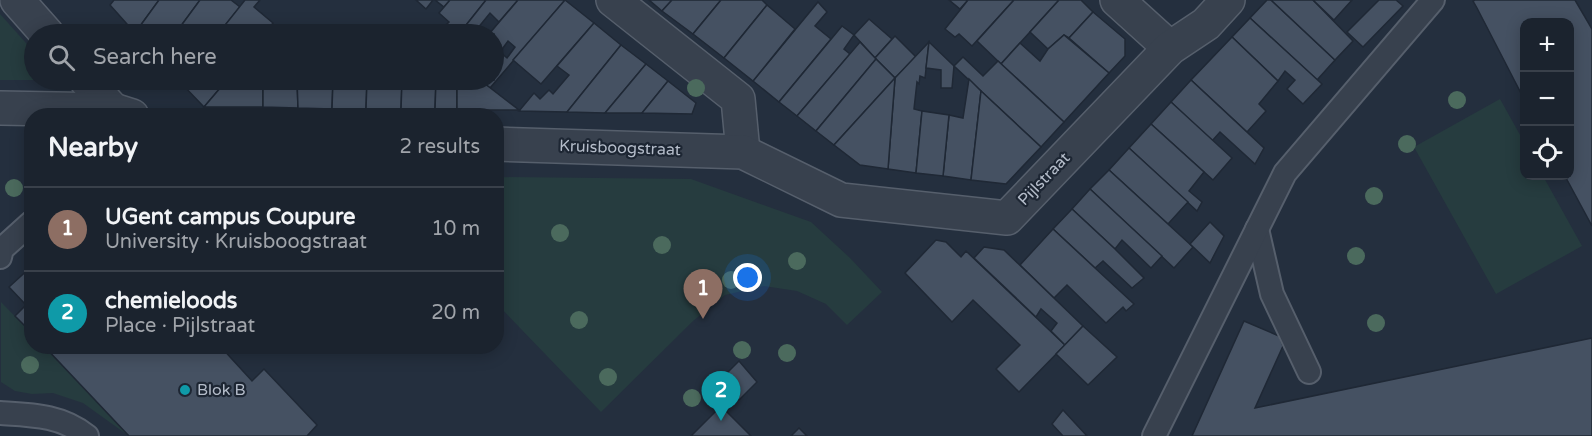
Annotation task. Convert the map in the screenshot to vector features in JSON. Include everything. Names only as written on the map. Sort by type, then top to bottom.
[{"type":"street","points":[[17,0],[38,24]]},
{"type":"street","points":[[613,0],[738,99],[743,152]]},
{"type":"street","points":[[1118,0],[1170,48]]},
{"type":"street","name":"Pijlstraat","points":[[743,152],[842,200],[1007,218],[1170,48],[1206,24],[1228,0]]},
{"type":"street","points":[[97,90],[117,108]]},
{"type":"street","points":[[0,108],[24,109]]},
{"type":"street","name":"Kruisboogstraat","points":[[504,144],[743,152]]},
{"type":"lane","points":[[1154,436],[1285,173],[1432,0]]},
{"type":"lane","points":[[0,257],[2,249],[24,229]]},
{"type":"lane","points":[[1257,229],[1272,294],[1310,372]]},
{"type":"lane","points":[[0,413],[41,415],[74,425],[87,436]]},
{"type":"green space","points":[[0,14],[24,41],[24,80],[0,80]]},
{"type":"green space","points":[[1500,99],[1520,135],[1520,180],[1545,180],[1582,246],[1496,294],[1414,147]]},
{"type":"green space","points":[[504,177],[691,179],[811,222],[882,292],[847,325],[826,304],[797,291],[764,286],[725,295],[693,321],[601,412],[504,311]]},
{"type":"green space","points":[[1,302],[24,326],[24,354],[51,354],[129,436],[83,403],[53,393],[32,394],[15,391],[1,382]]},
{"type":"building","points":[[114,0],[159,0],[142,24],[127,24],[110,5]]},
{"type":"building","points":[[159,0],[200,0],[182,24],[142,24]]},
{"type":"building","points":[[200,0],[231,0],[240,7],[226,24],[182,24]]},
{"type":"building","points":[[245,0],[260,0],[254,7],[273,23],[272,24],[226,24]]},
{"type":"building","points":[[416,0],[433,0],[426,9]]},
{"type":"building","points":[[435,0],[450,0],[444,7]]},
{"type":"building","points":[[450,0],[486,0],[467,24],[447,24],[449,22],[439,13]]},
{"type":"building","points":[[486,0],[518,0],[499,22],[490,13],[481,24],[467,24]]},
{"type":"building","points":[[518,0],[565,0],[504,72],[504,55],[507,58],[515,47],[508,41],[504,46],[504,24],[498,24]]},
{"type":"building","points":[[565,0],[594,23],[541,84],[513,60]]},
{"type":"building","points":[[649,0],[672,0],[662,11]]},
{"type":"building","points":[[672,0],[721,0],[693,34],[662,11]]},
{"type":"building","points":[[721,0],[762,0],[767,5],[724,58],[693,34]]},
{"type":"building","points":[[949,0],[968,0],[960,9]]},
{"type":"building","points":[[968,0],[1014,0],[972,46],[959,34],[955,37],[945,29]]},
{"type":"building","points":[[1014,0],[1059,0],[1001,64],[977,41]]},
{"type":"building","points":[[1059,0],[1081,0],[1093,12],[1069,38],[1064,35],[1048,49],[1030,32]]},
{"type":"building","points":[[1267,0],[1271,0],[1335,60],[1317,80],[1250,18]]},
{"type":"building","points":[[1271,0],[1313,0],[1353,41],[1335,60]]},
{"type":"building","points":[[1313,0],[1352,0],[1334,20]]},
{"type":"building","points":[[1379,0],[1396,0],[1403,6],[1363,47],[1347,32]]},
{"type":"building","points":[[1575,0],[1592,29],[1592,226],[1567,180],[1574,180],[1574,18],[1520,18],[1520,91],[1473,1]]},
{"type":"building","points":[[818,2],[827,12],[815,26],[831,39],[779,102],[753,81]]},
{"type":"building","points":[[767,5],[795,29],[753,81],[724,58]]},
{"type":"building","points":[[1093,12],[1125,39],[1125,56],[1109,73],[1069,38]]},
{"type":"building","points":[[1250,18],[1322,84],[1303,104],[1287,89],[1295,80],[1285,71],[1278,81],[1232,37]]},
{"type":"building","points":[[869,19],[892,39],[875,58],[854,35]]},
{"type":"building","points":[[594,23],[621,45],[567,112],[519,111],[534,93],[540,99],[549,90],[553,94],[569,75],[557,66]]},
{"type":"building","points":[[842,26],[854,35],[844,49],[850,54],[797,116],[779,102]]},
{"type":"building","points":[[1064,35],[1109,73],[1064,122],[1001,64],[1020,43],[1040,61],[1048,49]]},
{"type":"building","points":[[895,36],[916,57],[895,78],[875,58]]},
{"type":"building","points":[[1232,37],[1278,81],[1259,104],[1266,111],[1247,132],[1191,80]]},
{"type":"building","points":[[860,42],[876,59],[816,131],[797,116]]},
{"type":"building","points":[[929,42],[925,78],[920,76],[919,84],[917,82],[914,109],[922,111],[916,173],[888,169],[895,78]]},
{"type":"building","points":[[929,42],[954,66],[952,88],[941,88],[941,70],[926,68]]},
{"type":"building","points":[[621,45],[646,64],[605,113],[567,112]]},
{"type":"building","points":[[963,57],[983,76],[998,61],[1064,122],[1041,147],[954,66]]},
{"type":"building","points":[[876,59],[895,78],[834,145],[816,131]]},
{"type":"building","points":[[646,64],[668,81],[642,113],[605,113]]},
{"type":"building","points":[[895,78],[888,169],[860,165],[834,145]]},
{"type":"building","points":[[969,79],[981,91],[971,180],[943,176],[949,115],[963,118]]},
{"type":"building","points":[[1191,80],[1264,148],[1255,164],[1220,132],[1212,141],[1171,102]]},
{"type":"building","points":[[668,81],[696,103],[692,114],[642,113]]},
{"type":"building","points":[[188,90],[218,90],[204,107]]},
{"type":"building","points":[[218,90],[263,90],[263,107],[204,107]]},
{"type":"building","points":[[263,90],[297,90],[298,108],[263,107]]},
{"type":"building","points":[[297,90],[333,90],[332,108],[298,108]]},
{"type":"building","points":[[333,90],[367,90],[366,108],[332,108]]},
{"type":"building","points":[[367,90],[402,90],[401,108],[366,108]]},
{"type":"building","points":[[402,90],[436,90],[435,108],[401,108]]},
{"type":"building","points":[[436,90],[457,90],[457,108],[435,108]]},
{"type":"building","points":[[457,90],[493,90],[519,110],[504,110],[504,108],[457,108]]},
{"type":"building","points":[[981,91],[1041,147],[1006,184],[971,180]]},
{"type":"building","points":[[1171,102],[1232,158],[1213,180],[1151,124]]},
{"type":"building","points":[[922,111],[949,115],[943,176],[916,173]]},
{"type":"building","points":[[1151,124],[1204,172],[1189,191],[1202,202],[1197,211],[1129,148]]},
{"type":"building","points":[[1129,148],[1188,202],[1168,224],[1109,170]]},
{"type":"building","points":[[1109,170],[1193,247],[1174,268],[1090,189]]},
{"type":"building","points":[[1090,189],[1162,256],[1151,268],[1122,240],[1115,249],[1072,209]]},
{"type":"building","points":[[1072,209],[1144,278],[1132,288],[1103,261],[1095,268],[1053,229]]},
{"type":"building","points":[[1210,222],[1224,236],[1210,263],[1190,244]]},
{"type":"building","points":[[1053,229],[1134,304],[1126,311],[1123,307],[1106,323],[1067,285],[1054,298],[1020,265]]},
{"type":"building","points":[[936,240],[946,242],[961,257],[966,251],[1065,345],[1019,392],[996,369],[1020,345],[973,300],[952,322],[905,273]]},
{"type":"building","points":[[984,247],[1004,250],[1083,326],[1065,345],[1051,331],[1057,323],[1041,309],[1036,317],[974,258]]},
{"type":"building","points":[[24,273],[24,303],[9,287]]},
{"type":"building","points":[[24,307],[24,325],[15,316]]},
{"type":"building","points":[[1244,321],[1279,336],[1283,346],[1255,408],[1592,338],[1592,436],[1192,436]]},
{"type":"building","points":[[1083,326],[1117,357],[1088,385],[1056,354]]},
{"type":"building","name":"Blok B","points":[[52,354],[227,354],[252,381],[264,369],[317,425],[307,436],[129,436]]},
{"type":"building","points":[[739,361],[757,382],[739,400],[720,380]]},
{"type":"building","points":[[721,406],[751,436],[691,436]]},
{"type":"building","points":[[1063,410],[1087,436],[1063,436],[1052,424]]},
{"type":"building","points":[[799,428],[807,436],[791,436]]},
{"type":"place","name":"UGent campus Coupure","points":[[703,319]]},
{"type":"place","name":"Blok B","points":[[185,390]]},
{"type":"place","name":"chemieloods","points":[[721,421]]}]
